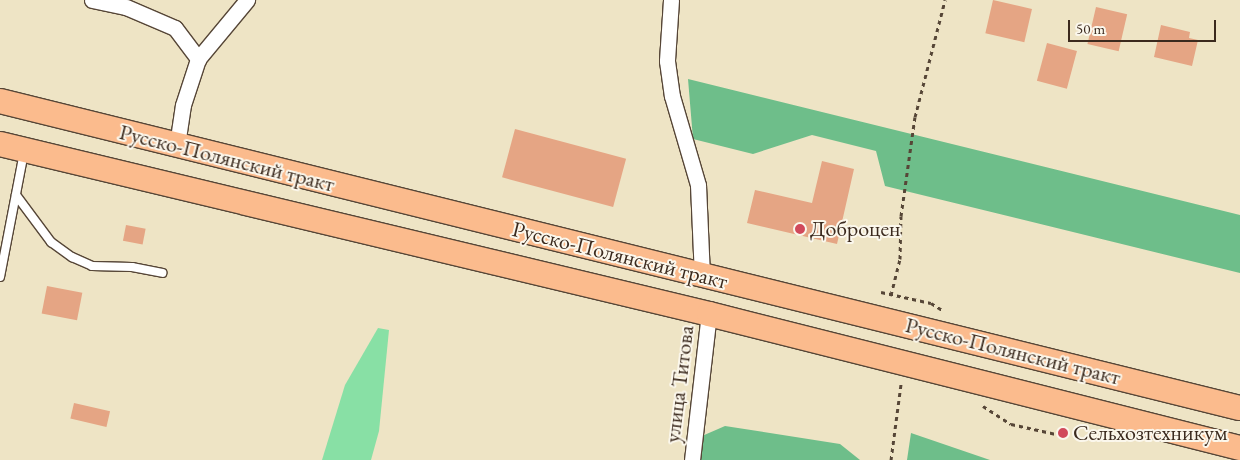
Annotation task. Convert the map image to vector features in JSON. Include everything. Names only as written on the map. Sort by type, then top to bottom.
[{"type":"main road","name":"Русско-Полянский тракт","points":[[0,101],[1240,408]]},
{"type":"main road","name":"Русско-Полянский тракт","points":[[0,144],[709,314],[1240,448]]},
{"type":"street","points":[[92,0],[126,7],[175,28],[198,59]]},
{"type":"street","points":[[177,146],[183,105],[198,59],[246,0]]},
{"type":"street","points":[[671,0],[667,61],[672,96],[698,185],[702,276]]},
{"type":"street","name":"улица Титова","points":[[692,460],[709,314]]},
{"type":"lane","points":[[0,277],[24,150]]},
{"type":"lane","points":[[16,195],[51,242],[72,258],[92,266],[132,267],[162,273]]},
{"type":"path","points":[[892,295],[900,259],[901,216],[914,117],[945,0]]},
{"type":"path","points":[[891,460],[902,379]]},
{"type":"path","points":[[979,404],[1011,424],[1056,434]]},
{"type":"green space","points":[[688,79],[1240,215],[1240,273],[885,186],[876,151],[812,135],[753,154],[693,139]]},
{"type":"green space","points":[[378,328],[389,330],[379,431],[371,460],[322,460],[345,385]]},
{"type":"green space","points":[[725,426],[840,444],[860,460],[699,460],[702,436]]},
{"type":"green space","points":[[911,433],[990,460],[907,460]]},
{"type":"building","points":[[993,0],[1032,9],[1024,42],[985,33]]},
{"type":"building","points":[[1096,7],[1127,14],[1119,51],[1087,44]]},
{"type":"building","points":[[1161,25],[1190,32],[1189,38],[1198,40],[1192,66],[1154,57]]},
{"type":"building","points":[[1047,43],[1077,51],[1067,89],[1037,81]]},
{"type":"building","points":[[515,129],[626,159],[613,207],[502,177]]},
{"type":"building","points":[[822,161],[854,169],[837,244],[747,223],[755,190],[812,203]]},
{"type":"building","points":[[126,225],[146,229],[143,245],[123,241]]},
{"type":"building","points":[[47,286],[82,293],[77,320],[42,313]]},
{"type":"building","points":[[74,403],[110,411],[106,427],[70,419]]},
{"type":"place","name":"Доброцен","points":[[800,229]]},
{"type":"place","name":"Сельхозтехникум","points":[[1063,433]]}]
